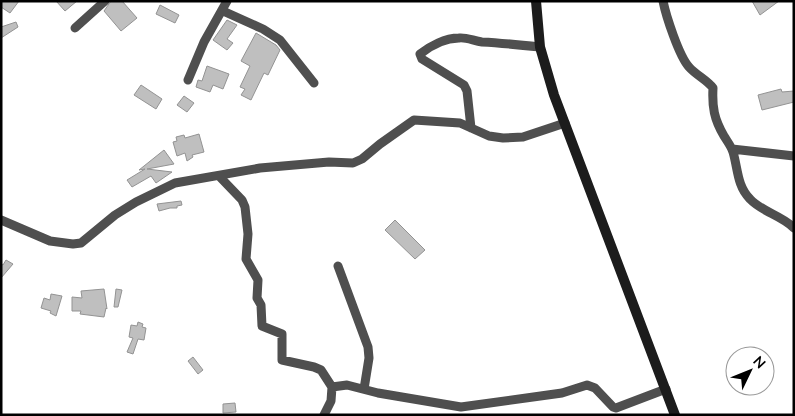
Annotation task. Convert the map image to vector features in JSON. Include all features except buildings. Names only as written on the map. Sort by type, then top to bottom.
[{"type":"street","points":[[75,28],[105,1]]},
{"type":"street","points":[[188,80],[204,42],[227,1]]},
{"type":"street","points":[[536,1],[540,47],[546,71],[675,415]]},
{"type":"street","points":[[663,1],[665,12],[682,58],[694,72],[713,88],[712,107],[723,134],[732,149],[739,182],[743,191],[763,209],[780,217],[794,228]]},
{"type":"street","points":[[223,11],[263,29],[280,40],[314,83]]},
{"type":"street","points":[[471,128],[467,91],[464,85],[422,59],[420,54],[433,45],[460,38],[479,42],[540,47]]},
{"type":"street","points":[[1,220],[50,241],[81,244],[115,215],[136,202],[175,183],[260,168],[329,162],[353,163],[362,159],[414,120],[460,123],[489,136],[503,138],[523,137],[565,123]]},
{"type":"street","points":[[732,149],[794,156]]},
{"type":"street","points":[[219,176],[242,200],[245,207],[248,234],[246,259],[258,280],[257,298],[262,305],[262,326],[282,334],[282,360],[318,368],[332,387],[331,401],[324,415]]},
{"type":"street","points":[[338,266],[368,347],[370,358],[364,389]]},
{"type":"street","points":[[332,387],[347,385],[378,394],[461,407],[562,394],[587,385],[595,388],[616,408],[666,390]]},
{"type":"street","points":[[452,415],[461,407]]}]
